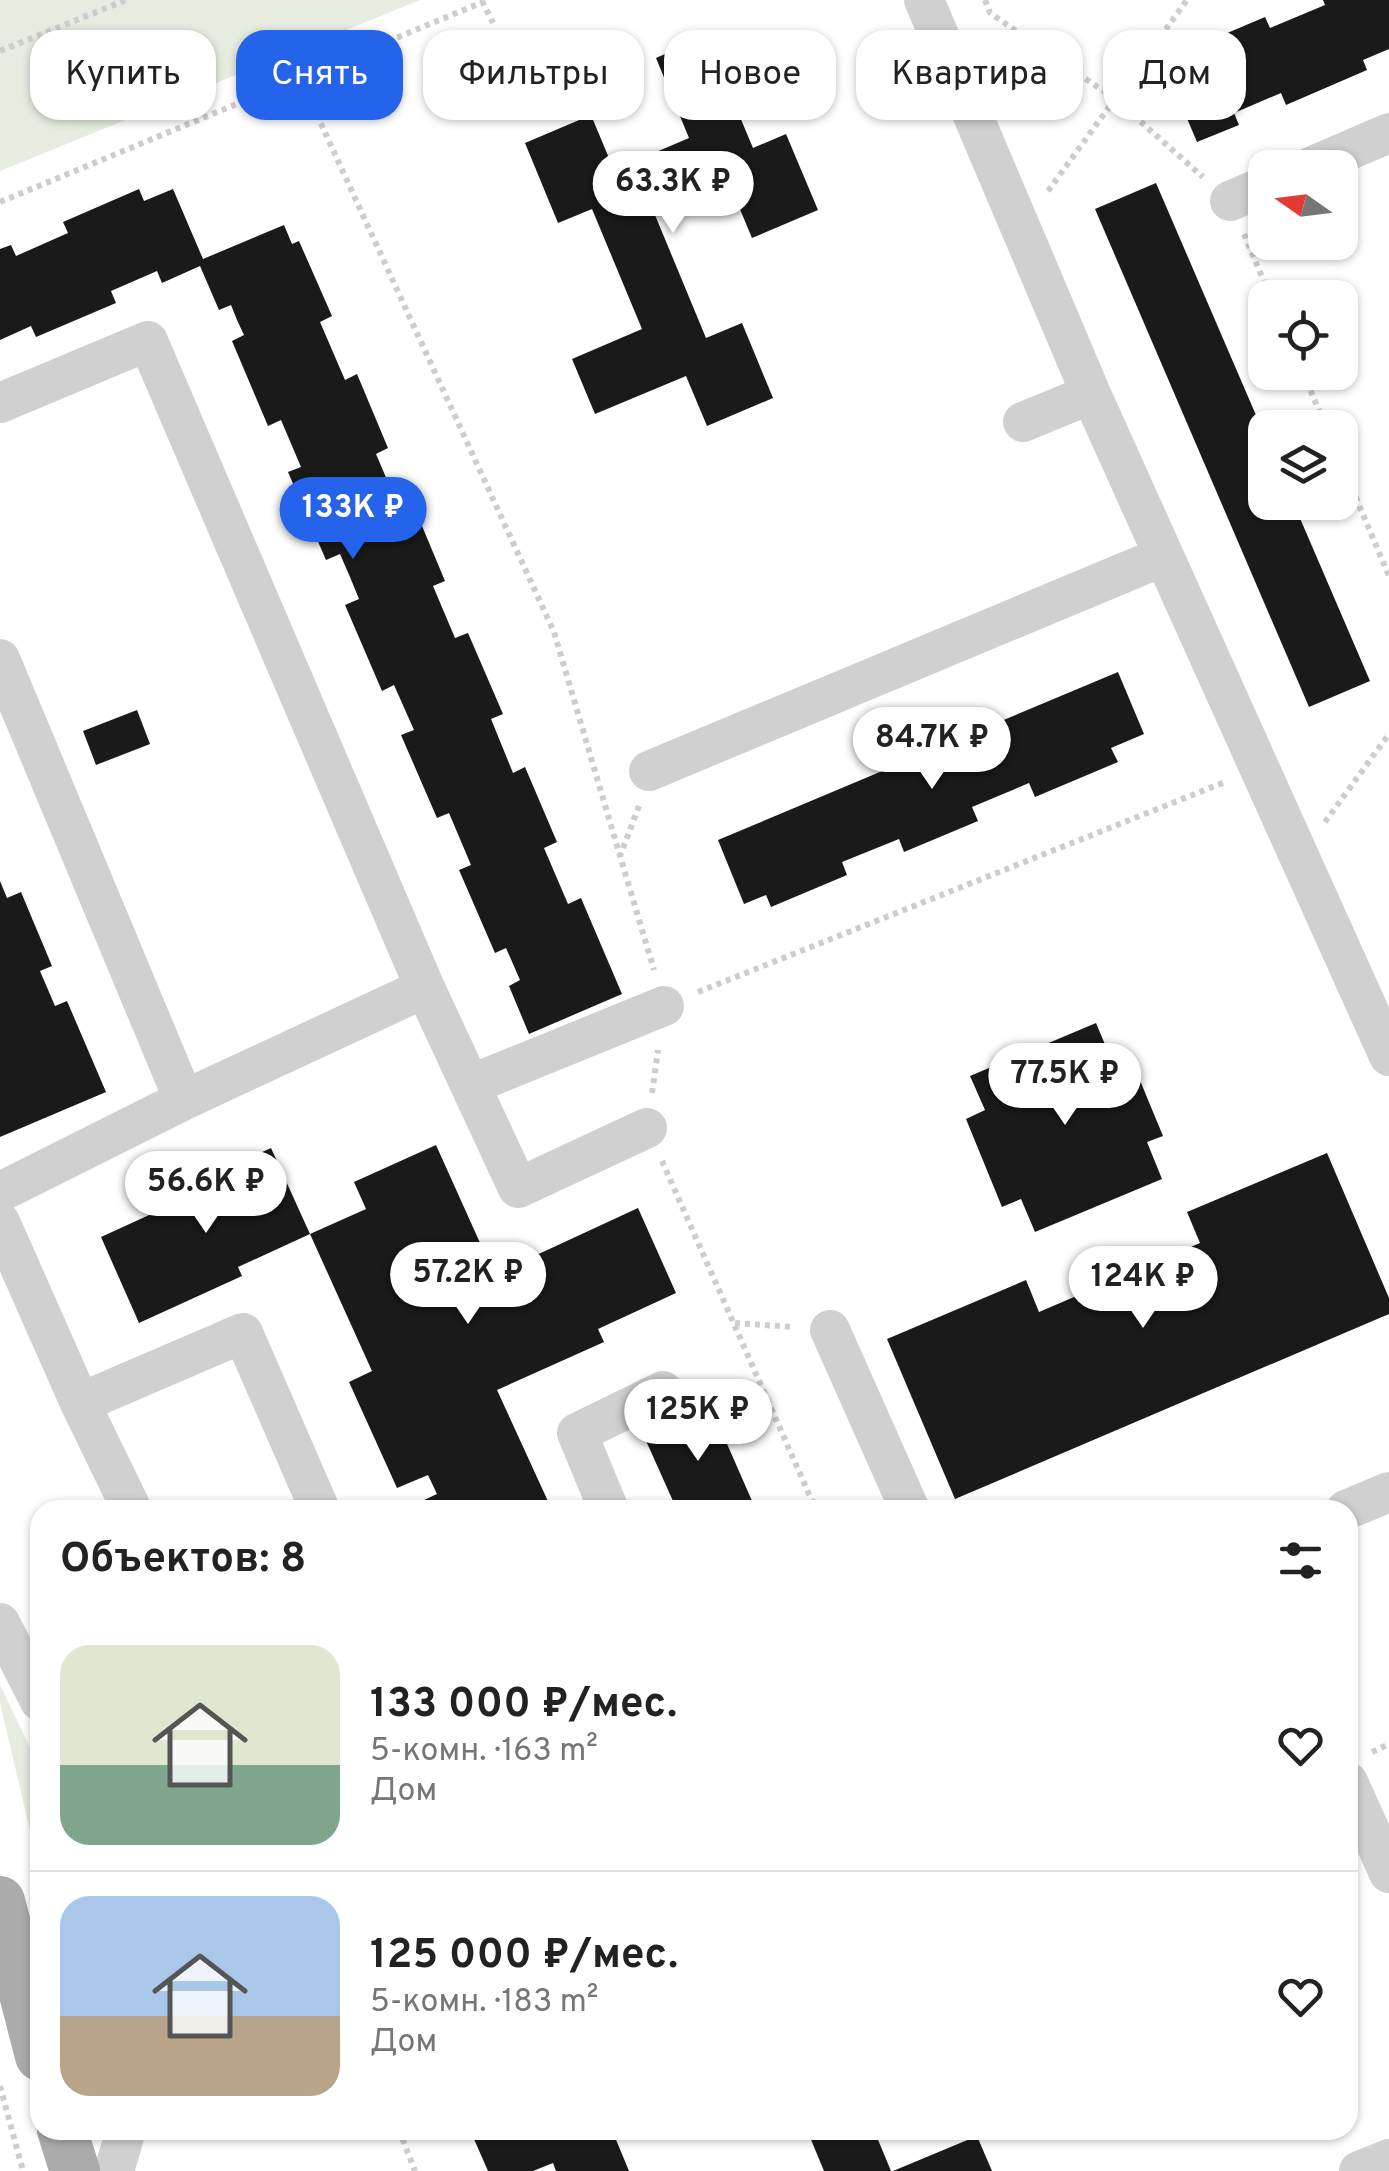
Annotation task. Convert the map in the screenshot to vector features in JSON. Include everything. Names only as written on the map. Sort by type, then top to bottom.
[{"type":"main road","points":[[0,1900],[30,2017]]},
{"type":"main road","points":[[65,2140],[75,2171]]},
{"type":"street","points":[[924,0],[1091,394],[1389,1056]]},
{"type":"street","points":[[1348,150],[1389,132]]},
{"type":"street","points":[[0,403],[148,340],[425,988],[518,1188],[647,1128]]},
{"type":"street","points":[[1023,422],[1091,394]]},
{"type":"street","points":[[649,771],[1164,556]]},
{"type":"street","points":[[0,658],[184,1100]]},
{"type":"street","points":[[0,1192],[184,1100],[425,988]]},
{"type":"street","points":[[470,1085],[664,1006]]},
{"type":"street","points":[[0,1222],[127,1500]]},
{"type":"street","points":[[830,1330],[906,1500]]},
{"type":"street","points":[[80,1403],[243,1333],[316,1500]]},
{"type":"street","points":[[605,1500],[577,1433],[663,1391]]},
{"type":"street","points":[[1358,1505],[1389,1492]]},
{"type":"street","points":[[0,1623],[30,1656]]},
{"type":"street","points":[[1358,1804],[1389,1873]]},
{"type":"street","points":[[114,2171],[123,2140]]},
{"type":"street","points":[[1359,2171],[1389,2158]]},
{"type":"path","points":[[0,51],[126,0]]},
{"type":"path","points":[[986,0],[990,14],[1103,91]]},
{"type":"path","points":[[1166,30],[1188,0]]},
{"type":"path","points":[[403,34],[482,1],[493,24]]},
{"type":"path","points":[[0,202],[236,104]]},
{"type":"path","points":[[1020,228],[1103,115]]},
{"type":"path","points":[[319,120],[554,632],[664,1006],[647,1128],[812,1500]]},
{"type":"path","points":[[1144,120],[1248,194]]},
{"type":"path","points":[[1358,503],[1389,576]]},
{"type":"path","points":[[1300,855],[1389,734]]},
{"type":"path","points":[[664,1006],[1260,769]]},
{"type":"path","points":[[620,856],[649,771]]},
{"type":"path","points":[[735,1323],[830,1330]]},
{"type":"path","points":[[0,2086],[4,2119],[22,2171]]},
{"type":"path","points":[[403,2140],[416,2171]]},
{"type":"shaded area","points":[[0,0],[420,0],[346,30],[236,30],[236,75],[216,83],[216,30],[30,30],[30,120],[125,120],[0,171]]},
{"type":"shaded area","points":[[0,1685],[30,1747],[30,1830],[0,1703]]},
{"type":"building","points":[[1323,0],[1389,0],[1389,49],[1363,60],[1367,70],[1286,105],[1281,93],[1246,108],[1246,30],[1234,30],[1265,17],[1270,28],[1325,5]]},
{"type":"building","points":[[664,54],[664,77],[656,58]]},
{"type":"building","points":[[579,120],[593,120],[614,170],[689,138],[682,120],[741,120],[753,148],[786,134],[818,210],[752,238],[729,183],[655,215],[706,338],[742,323],[773,398],[707,426],[686,376],[595,414],[572,359],[642,329],[592,209],[558,223],[525,143]]},
{"type":"building","points":[[1188,120],[1237,120],[1239,125],[1197,142]]},
{"type":"building","points":[[1156,183],[1254,410],[1248,410],[1248,520],[1301,520],[1370,681],[1309,707],[1095,209]]},
{"type":"building","points":[[139,189],[144,201],[173,189],[203,259],[284,225],[292,244],[299,241],[332,316],[320,322],[345,380],[357,374],[388,448],[376,454],[399,508],[412,502],[445,581],[433,586],[455,638],[468,633],[503,714],[491,719],[513,773],[525,767],[557,842],[544,848],[568,904],[581,898],[622,994],[529,1034],[509,986],[520,980],[506,948],[495,953],[459,870],[471,865],[449,813],[437,818],[401,735],[414,730],[394,685],[382,691],[345,605],[359,599],[350,577],[340,554],[326,560],[288,472],[301,467],[281,420],[268,426],[232,341],[244,335],[231,305],[219,310],[200,266],[162,283],[157,271],[111,291],[116,303],[36,337],[31,326],[0,340],[0,249],[11,245],[16,256],[68,233],[63,222]]},
{"type":"building","points":[[1118,672],[1144,734],[1111,748],[1118,762],[1035,797],[1029,783],[972,807],[978,821],[904,852],[899,839],[842,862],[847,875],[771,907],[766,895],[744,904],[718,840]]},
{"type":"building","points":[[137,710],[150,744],[96,765],[83,731]]},
{"type":"building","points":[[0,881],[7,898],[21,892],[52,966],[40,971],[55,1006],[67,1001],[106,1092],[0,1137]]},
{"type":"building","points":[[1096,1023],[1112,1061],[1129,1054],[1163,1136],[1147,1142],[1162,1179],[1035,1232],[1021,1199],[1002,1207],[966,1119],[985,1110],[970,1076]]},
{"type":"building","points":[[436,1145],[499,1285],[535,1269],[530,1258],[638,1208],[676,1293],[598,1329],[604,1342],[497,1390],[547,1500],[424,1500],[437,1494],[428,1475],[397,1488],[349,1382],[372,1371],[310,1234],[366,1209],[354,1182]]},
{"type":"building","points":[[271,1148],[310,1234],[238,1267],[242,1276],[139,1323],[101,1237],[182,1200],[178,1191]]},
{"type":"building","points":[[1327,1153],[1389,1298],[1389,1314],[955,1499],[887,1339],[1026,1280],[1039,1312],[1200,1243],[1187,1212]]},
{"type":"building","points":[[710,1405],[752,1500],[673,1500],[643,1434]]},
{"type":"building","points":[[474,2140],[616,2140],[629,2171],[556,2171],[553,2163],[533,2171],[488,2171]]},
{"type":"building","points":[[811,2140],[878,2140],[891,2171],[824,2171]]},
{"type":"building","points":[[967,2140],[979,2140],[992,2171],[893,2171]]}]
